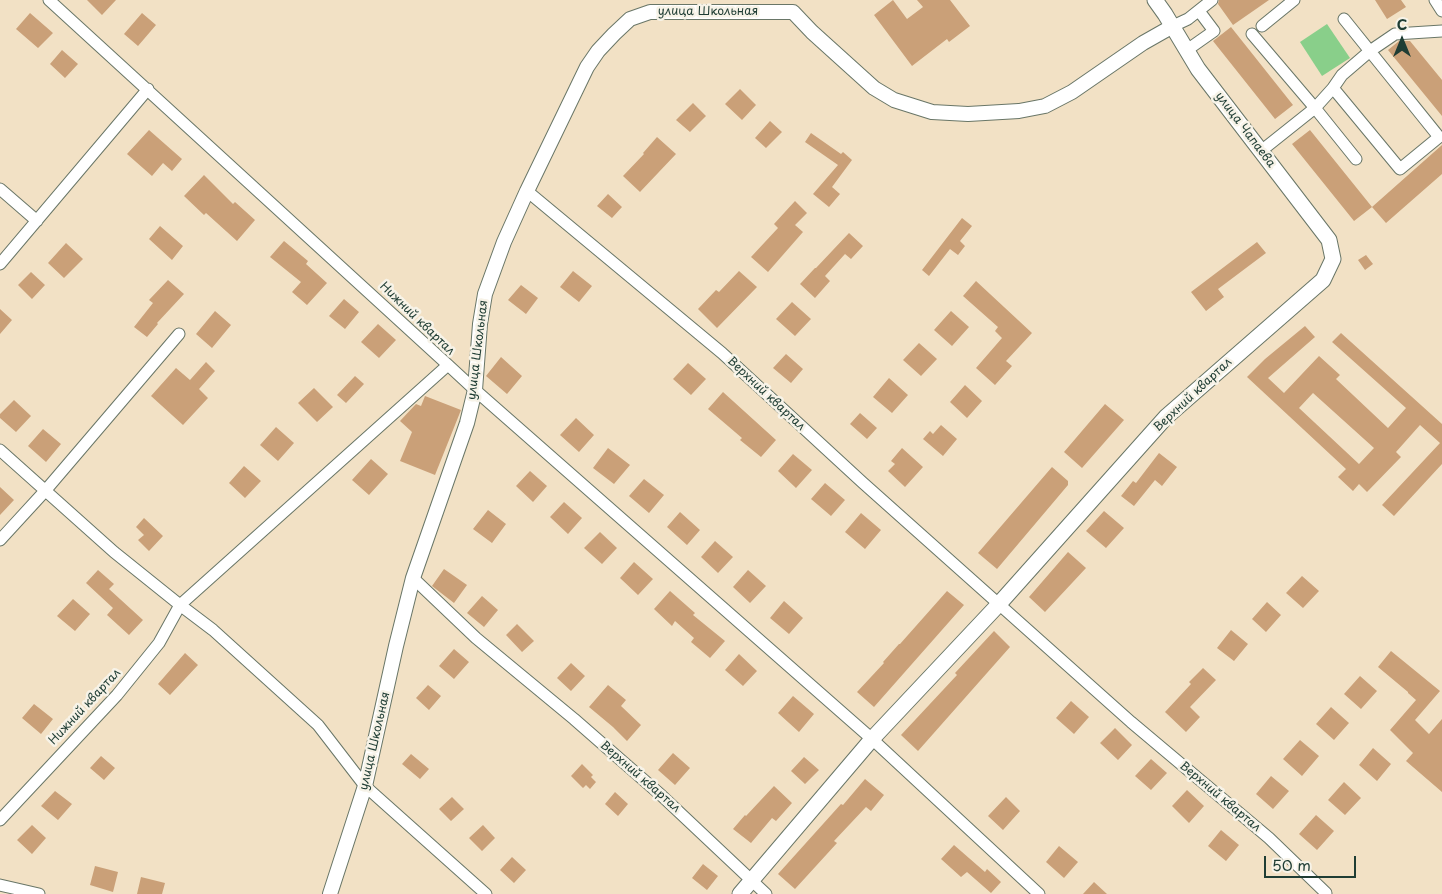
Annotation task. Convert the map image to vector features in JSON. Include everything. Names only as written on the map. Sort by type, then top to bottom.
[{"type":"main road","name":"улица Чапаева","points":[[1155,0],[1198,69],[1329,240],[1333,259]]},
{"type":"main road","name":"Верхний квартал","points":[[740,894],[872,739],[999,604],[1166,417],[1323,280],[1333,259]]},
{"type":"street","name":"Нижний квартал","points":[[0,820],[117,695],[159,643],[180,605],[448,364],[49,0]]},
{"type":"street","points":[[1176,32],[1188,19],[1212,0]]},
{"type":"street","points":[[1262,26],[1294,0]]},
{"type":"street","points":[[1435,0],[1442,11]]},
{"type":"street","points":[[1176,32],[1214,31],[1199,11]]},
{"type":"street","name":"улица Школьная","points":[[330,894],[365,786],[413,578],[467,423],[475,390],[480,324],[485,294],[504,242],[527,191],[587,67],[598,51],[630,19],[650,12],[793,12],[812,32],[874,88],[889,98],[932,112],[968,114],[1019,111],[1045,106],[1072,92],[1158,34],[1164,29],[1166,21],[1176,32]]},
{"type":"street","points":[[1176,32],[1176,20],[1188,19]]},
{"type":"street","points":[[1333,88],[1400,169],[1439,138],[1344,19]]},
{"type":"street","points":[[1261,151],[1315,108],[1342,75],[1370,51],[1395,34],[1442,31]]},
{"type":"street","points":[[1252,34],[1356,159]]},
{"type":"street","points":[[0,264],[148,90]]},
{"type":"street","points":[[0,189],[37,220]]},
{"type":"street","name":"Верхний квартал","points":[[527,191],[722,353],[862,482],[1131,722],[1268,838],[1326,893]]},
{"type":"street","points":[[0,540],[45,491],[179,334]]},
{"type":"street","points":[[448,364],[475,390],[872,739],[1039,894]]},
{"type":"street","points":[[0,450],[114,552],[213,630],[318,725],[365,786],[486,894]]},
{"type":"street","name":"Верхний квартал","points":[[413,578],[476,638],[574,719],[662,796],[766,894]]},
{"type":"street","points":[[0,885],[39,894]]},
{"type":"green space","points":[[1327,24],[1350,58],[1322,76],[1300,42]]},
{"type":"building","points":[[87,0],[116,0],[102,15]]},
{"type":"building","points":[[893,0],[907,19],[923,7],[917,0],[950,0],[970,26],[949,42],[947,39],[912,66],[874,15]]},
{"type":"building","points":[[1219,0],[1269,0],[1233,25],[1218,4]]},
{"type":"building","points":[[1375,0],[1401,0],[1406,7],[1387,19]]},
{"type":"building","points":[[30,13],[53,33],[38,48],[16,29]]},
{"type":"building","points":[[142,13],[156,25],[138,46],[124,34]]},
{"type":"building","points":[[1231,27],[1293,105],[1275,119],[1213,41]]},
{"type":"building","points":[[1399,41],[1410,41],[1442,80],[1442,116],[1388,50]]},
{"type":"building","points":[[62,50],[78,64],[65,78],[50,64]]},
{"type":"building","points":[[740,89],[756,105],[742,120],[725,104]]},
{"type":"building","points":[[693,103],[706,116],[690,132],[676,120]]},
{"type":"building","points":[[770,121],[782,132],[766,148],[755,138]]},
{"type":"building","points":[[149,130],[182,159],[172,171],[163,163],[152,176],[127,154]]},
{"type":"building","points":[[1310,130],[1372,207],[1354,221],[1292,144]]},
{"type":"building","points":[[811,133],[841,154],[843,152],[852,160],[832,187],[840,194],[829,207],[813,194],[838,165],[805,142]]},
{"type":"building","points":[[657,137],[676,154],[640,192],[623,176]]},
{"type":"building","points":[[1442,145],[1442,174],[1386,223],[1372,207]]},
{"type":"building","points":[[204,175],[233,204],[235,202],[255,220],[237,241],[206,213],[204,215],[184,196]]},
{"type":"building","points":[[608,194],[622,207],[612,218],[597,206]]},
{"type":"building","points":[[795,201],[807,213],[795,225],[803,232],[768,272],[751,257],[778,228],[774,224]]},
{"type":"building","points":[[962,218],[972,226],[960,241],[965,246],[958,255],[950,249],[929,276],[922,270]]},
{"type":"building","points":[[160,226],[183,246],[172,260],[149,239]]},
{"type":"building","points":[[849,233],[863,246],[851,259],[845,254],[825,276],[830,281],[815,298],[800,284]]},
{"type":"building","points":[[284,241],[308,261],[306,264],[327,283],[307,305],[292,292],[301,282],[270,257]]},
{"type":"building","points":[[1257,242],[1266,253],[1218,289],[1224,297],[1206,311],[1191,292]]},
{"type":"building","points":[[66,243],[83,259],[64,278],[48,263]]},
{"type":"building","points":[[1366,255],[1373,264],[1365,270],[1358,260]]},
{"type":"building","points":[[573,271],[592,286],[579,302],[560,287]]},
{"type":"building","points":[[739,271],[757,287],[717,328],[698,309],[716,290],[719,292]]},
{"type":"building","points":[[31,272],[45,285],[32,299],[18,285]]},
{"type":"building","points":[[168,280],[184,294],[157,323],[147,337],[134,327],[153,303],[149,300]]},
{"type":"building","points":[[976,281],[1032,333],[1006,361],[1012,366],[995,385],[976,368],[1002,338],[995,331],[998,327],[963,296]]},
{"type":"building","points":[[521,285],[538,298],[526,314],[508,300]]},
{"type":"building","points":[[344,299],[359,312],[345,329],[329,316]]},
{"type":"building","points":[[792,302],[811,319],[795,336],[776,319]]},
{"type":"building","points":[[0,309],[12,320],[0,334]]},
{"type":"building","points":[[215,311],[231,325],[212,348],[196,334]]},
{"type":"building","points":[[951,311],[969,327],[952,346],[934,330]]},
{"type":"building","points":[[378,324],[396,340],[379,358],[361,342]]},
{"type":"building","points":[[1305,326],[1315,337],[1268,378],[1284,393],[1319,356],[1340,375],[1336,379],[1388,428],[1406,408],[1332,342],[1341,333],[1442,424],[1442,464],[1394,516],[1382,505],[1440,443],[1420,425],[1396,452],[1401,457],[1367,492],[1359,484],[1353,491],[1338,477],[1346,469],[1247,377],[1265,359]],"holes":[[[1313,393],[1374,448],[1359,464],[1299,408]]]},
{"type":"building","points":[[919,343],[937,359],[921,376],[903,360]]},
{"type":"building","points":[[786,354],[803,369],[791,383],[773,368]]},
{"type":"building","points":[[501,357],[522,376],[507,394],[486,376]]},
{"type":"building","points":[[206,362],[215,371],[199,389],[208,398],[183,425],[151,396],[176,368],[190,380]]},
{"type":"building","points":[[688,363],[706,379],[691,395],[673,379]]},
{"type":"building","points":[[355,376],[364,384],[346,403],[337,395]]},
{"type":"building","points":[[889,378],[908,395],[892,413],[873,397]]},
{"type":"building","points":[[965,385],[982,401],[967,418],[950,402]]},
{"type":"building","points":[[314,388],[333,407],[317,422],[298,403]]},
{"type":"building","points":[[723,392],[776,440],[761,457],[708,409]]},
{"type":"building","points":[[425,396],[461,410],[435,475],[400,461],[412,432],[400,421],[416,404],[421,406]]},
{"type":"building","points":[[14,400],[31,416],[16,432],[0,418],[0,414]]},
{"type":"building","points":[[1105,404],[1124,420],[1082,468],[1064,452]]},
{"type":"building","points":[[860,413],[877,428],[867,439],[850,424]]},
{"type":"building","points":[[576,418],[594,435],[579,452],[560,435]]},
{"type":"building","points":[[941,425],[957,439],[943,456],[923,439],[930,431],[933,434]]},
{"type":"building","points":[[276,427],[294,443],[278,461],[260,445]]},
{"type":"building","points":[[43,429],[61,444],[46,462],[28,446]]},
{"type":"building","points":[[608,448],[630,465],[614,484],[593,468]]},
{"type":"building","points":[[902,448],[923,467],[905,487],[888,471],[895,464],[891,461]]},
{"type":"building","points":[[1159,453],[1177,467],[1162,486],[1155,480],[1134,506],[1121,496],[1133,481],[1136,483]]},
{"type":"building","points":[[793,454],[812,470],[796,488],[778,471]]},
{"type":"building","points":[[371,459],[388,474],[369,495],[352,480]]},
{"type":"building","points":[[244,466],[261,481],[245,498],[229,483]]},
{"type":"building","points":[[1052,467],[1068,481],[1068,485],[997,569],[978,553]]},
{"type":"building","points":[[530,471],[547,486],[533,502],[516,486]]},
{"type":"building","points":[[644,479],[664,495],[649,513],[629,496]]},
{"type":"building","points":[[825,483],[845,500],[831,516],[811,499]]},
{"type":"building","points":[[0,487],[14,500],[0,515]]},
{"type":"building","points":[[564,502],[582,518],[568,534],[550,517]]},
{"type":"building","points":[[488,510],[506,524],[492,543],[473,529]]},
{"type":"building","points":[[1104,511],[1124,528],[1106,548],[1086,531]]},
{"type":"building","points":[[680,512],[700,530],[687,545],[667,527]]},
{"type":"building","points":[[861,513],[881,530],[865,549],[845,532]]},
{"type":"building","points":[[144,518],[163,536],[149,551],[138,540],[144,535],[136,527]]},
{"type":"building","points":[[600,532],[617,548],[602,564],[584,548]]},
{"type":"building","points":[[715,541],[733,557],[718,573],[701,557]]},
{"type":"building","points":[[1068,552],[1086,568],[1045,612],[1029,597]]},
{"type":"building","points":[[634,562],[653,579],[638,595],[620,578]]},
{"type":"building","points":[[444,569],[467,585],[454,603],[432,586]]},
{"type":"building","points":[[98,570],[114,584],[109,589],[143,620],[129,635],[107,615],[113,608],[86,583]]},
{"type":"building","points":[[748,570],[766,586],[750,603],[733,587]]},
{"type":"building","points":[[1302,576],[1319,591],[1303,608],[1286,593]]},
{"type":"building","points":[[670,591],[695,613],[693,615],[725,641],[710,658],[691,642],[694,638],[675,621],[672,626],[654,609]]},
{"type":"building","points":[[947,591],[964,605],[874,707],[857,692]]},
{"type":"building","points":[[482,596],[498,610],[484,627],[467,613]]},
{"type":"building","points":[[73,599],[90,614],[75,631],[57,616]]},
{"type":"building","points":[[784,601],[803,618],[789,634],[770,618]]},
{"type":"building","points":[[1267,602],[1281,615],[1266,632],[1252,619]]},
{"type":"building","points":[[517,624],[534,641],[522,652],[506,635]]},
{"type":"building","points":[[1231,630],[1248,644],[1234,661],[1217,648]]},
{"type":"building","points":[[994,631],[1010,647],[918,751],[901,735],[957,675],[955,673]]},
{"type":"building","points":[[454,649],[469,662],[454,679],[439,666]]},
{"type":"building","points":[[1391,651],[1440,691],[1415,720],[1429,734],[1442,719],[1442,792],[1406,761],[1413,753],[1390,730],[1416,700],[1378,667]]},
{"type":"building","points":[[185,653],[198,665],[170,695],[158,684]]},
{"type":"building","points":[[739,654],[757,671],[743,686],[725,670]]},
{"type":"building","points":[[571,663],[585,676],[571,691],[557,678]]},
{"type":"building","points":[[1203,668],[1216,680],[1190,707],[1200,717],[1186,732],[1165,712]]},
{"type":"building","points":[[1360,676],[1377,691],[1361,709],[1344,694]]},
{"type":"building","points":[[428,685],[441,696],[429,710],[416,698]]},
{"type":"building","points":[[608,685],[626,700],[621,706],[641,725],[627,741],[589,707]]},
{"type":"building","points":[[793,696],[814,714],[799,732],[778,713]]},
{"type":"building","points":[[1071,701],[1089,717],[1074,734],[1056,718]]},
{"type":"building","points":[[34,704],[53,719],[41,734],[22,718]]},
{"type":"building","points":[[1331,707],[1349,723],[1334,740],[1316,724]]},
{"type":"building","points":[[1115,728],[1132,745],[1118,760],[1100,743]]},
{"type":"building","points":[[1300,740],[1319,756],[1302,776],[1283,759]]},
{"type":"building","points":[[1373,748],[1391,764],[1377,781],[1359,765]]},
{"type":"building","points":[[673,753],[690,768],[675,785],[658,770]]},
{"type":"building","points":[[411,754],[429,769],[420,779],[402,764]]},
{"type":"building","points":[[101,756],[115,768],[104,780],[90,768]]},
{"type":"building","points":[[804,757],[819,770],[805,784],[791,771]]},
{"type":"building","points":[[1151,759],[1167,773],[1151,790],[1135,776]]},
{"type":"building","points":[[582,764],[593,775],[591,777],[596,782],[590,789],[586,785],[583,788],[571,776]]},
{"type":"building","points":[[1271,776],[1289,791],[1273,809],[1256,794]]},
{"type":"building","points":[[865,779],[884,795],[871,811],[866,807],[834,841],[837,843],[795,889],[778,874]]},
{"type":"building","points":[[1344,782],[1361,798],[1345,815],[1328,800]]},
{"type":"building","points":[[774,786],[792,803],[776,821],[772,818],[751,843],[733,829]]},
{"type":"building","points":[[1187,790],[1204,806],[1189,823],[1172,806]]},
{"type":"building","points":[[55,791],[72,804],[58,820],[41,806]]},
{"type":"building","points":[[615,792],[628,804],[618,816],[605,804]]},
{"type":"building","points":[[452,797],[464,809],[451,821],[439,809]]},
{"type":"building","points":[[1006,797],[1020,811],[1003,830],[988,816]]},
{"type":"building","points":[[1316,815],[1334,831],[1317,850],[1299,834]]},
{"type":"building","points":[[32,825],[46,838],[32,854],[17,840]]},
{"type":"building","points":[[483,825],[495,838],[482,851],[469,838]]},
{"type":"building","points":[[1221,830],[1239,845],[1226,861],[1208,846]]},
{"type":"building","points":[[954,845],[985,872],[987,869],[1001,882],[991,893],[967,872],[961,877],[941,859]]},
{"type":"building","points":[[1059,846],[1078,862],[1064,878],[1046,862]]},
{"type":"building","points":[[512,857],[526,870],[514,883],[500,870]]},
{"type":"building","points":[[703,864],[718,876],[707,890],[692,878]]},
{"type":"building","points":[[95,866],[118,872],[113,892],[90,885]]},
{"type":"building","points":[[141,877],[165,883],[162,894],[137,894]]},
{"type":"building","points":[[1094,882],[1107,894],[1083,894]]}]
